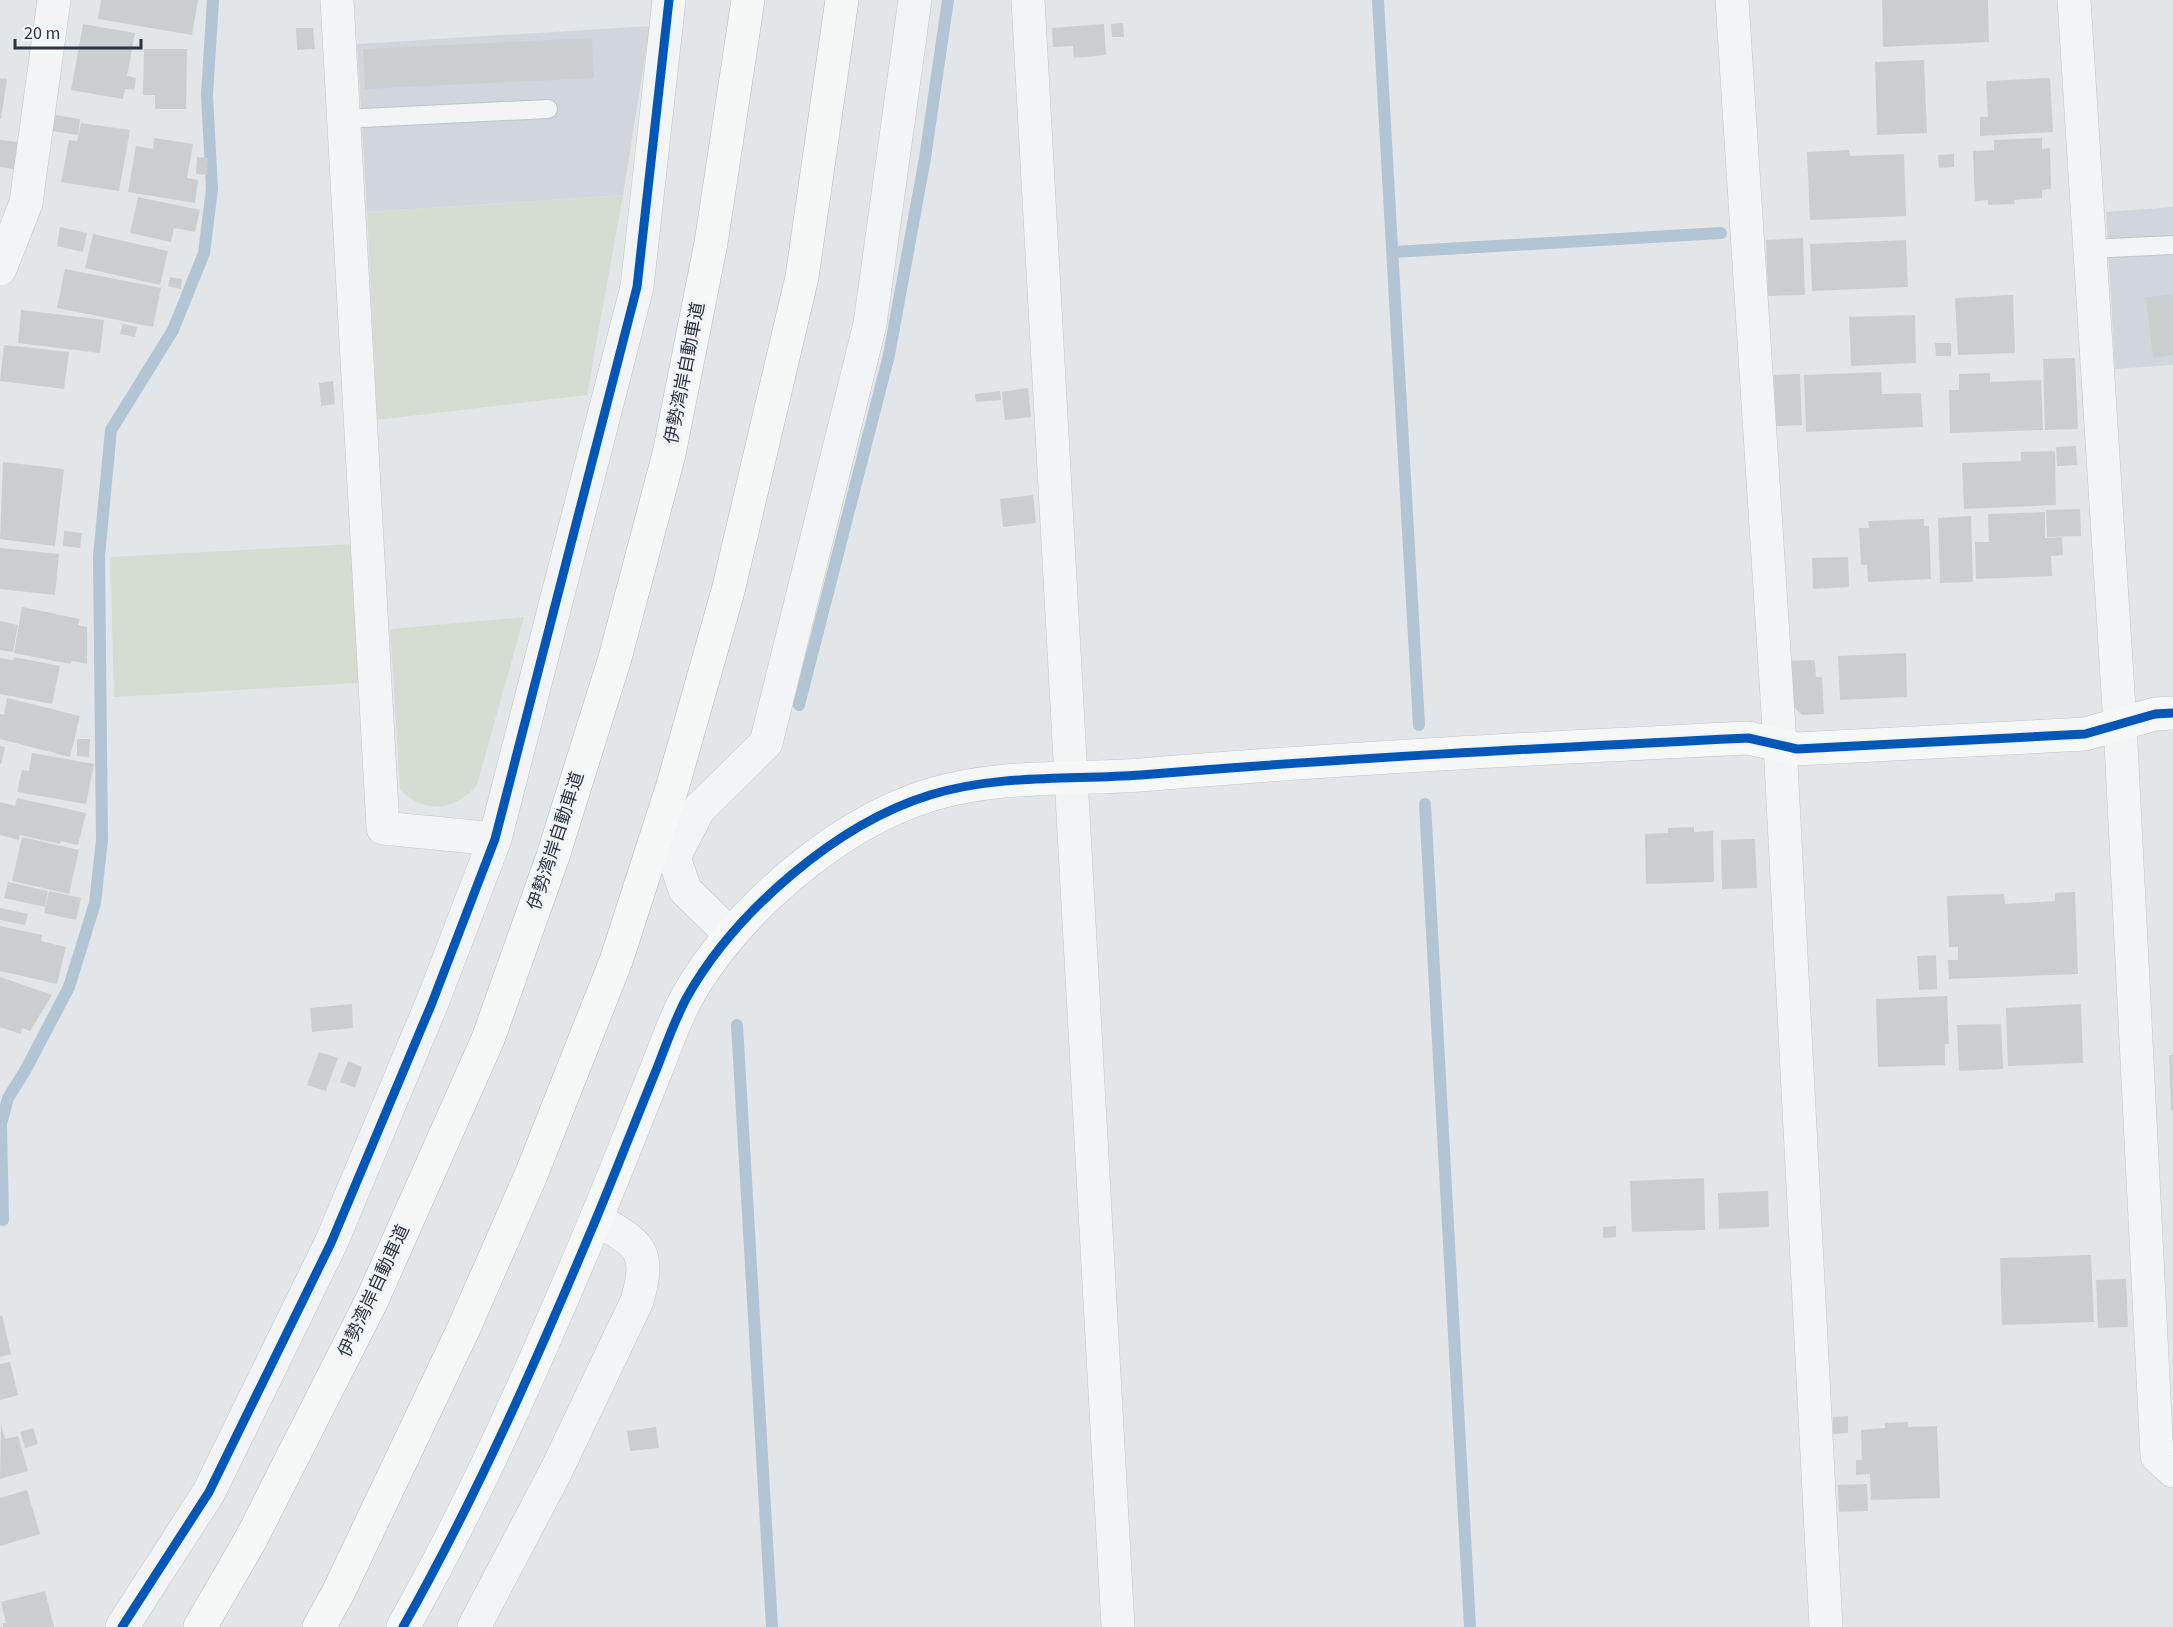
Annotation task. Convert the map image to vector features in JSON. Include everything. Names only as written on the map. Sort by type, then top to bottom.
[{"type":"main road","name":"伊勢湾岸自動車道","points":[[200,1627],[251,1539],[372,1300],[488,1039],[553,856],[615,658],[669,454],[711,243],[748,0]]},
{"type":"main road","points":[[319,1627],[338,1593],[463,1330],[531,1175],[616,961],[662,818],[728,591],[802,277],[842,0]]},
{"type":"main road","points":[[403,1627],[437,1566],[522,1389],[596,1218],[686,999],[730,934],[806,863],[839,838],[876,816],[931,794],[993,782],[1120,776],[1312,760],[1748,738],[1797,749],[2085,734],[2155,714],[2173,713]]},
{"type":"street","points":[[0,269],[26,203],[54,0]]},
{"type":"street","points":[[337,0],[383,828],[495,839]]},
{"type":"street","points":[[122,1627],[209,1492],[331,1243],[432,1003],[495,839],[637,287],[669,0]]},
{"type":"street","points":[[730,934],[685,890],[674,857],[699,809],[766,743],[870,324],[915,0]]},
{"type":"street","points":[[1028,0],[1119,1627]]},
{"type":"street","points":[[1732,0],[1780,744],[1826,1627]]},
{"type":"street","points":[[2074,0],[2120,724],[2157,1456],[2173,1471]]},
{"type":"street","points":[[474,1627],[556,1472],[637,1301],[644,1276],[642,1254],[626,1237],[596,1218]]},
{"type":"lane","points":[[343,119],[548,109]]},
{"type":"lane","points":[[2090,249],[2173,245]]},
{"type":"shaded area","points":[[650,26],[623,195],[367,212],[357,44]]},
{"type":"shaded area","points":[[623,195],[587,395],[377,420],[367,212]]},
{"type":"shaded area","points":[[2173,207],[2173,365],[2115,369],[2106,212]]},
{"type":"shaded area","points":[[352,544],[360,683],[114,697],[110,557]]},
{"type":"shaded area","points":[[524,617],[477,785],[459,800],[439,807],[419,803],[409,797],[400,789],[390,629]]},
{"type":"building","points":[[101,0],[198,0],[192,35],[98,19]]},
{"type":"building","points":[[1882,0],[1988,0],[1989,42],[1883,47]]},
{"type":"building","points":[[1123,23],[1124,37],[1112,37],[1111,24]]},
{"type":"building","points":[[83,24],[135,33],[127,76],[136,78],[134,90],[125,89],[123,99],[71,90]]},
{"type":"building","points":[[1104,24],[1106,55],[1074,58],[1073,46],[1053,47],[1052,28]]},
{"type":"building","points":[[296,28],[313,28],[315,49],[297,50]]},
{"type":"building","points":[[592,38],[594,78],[365,89],[363,49]]},
{"type":"building","points":[[144,49],[187,49],[186,109],[155,109],[155,95],[143,95]]},
{"type":"building","points":[[1924,60],[1927,133],[1877,135],[1875,62]]},
{"type":"building","points":[[0,78],[7,79],[1,119],[0,119]]},
{"type":"building","points":[[2050,78],[2053,132],[1980,136],[1980,117],[1988,117],[1986,81]]},
{"type":"building","points":[[55,115],[80,119],[78,135],[52,131]]},
{"type":"building","points":[[81,123],[130,130],[119,191],[61,182],[69,140],[77,141]]},
{"type":"building","points":[[154,138],[193,144],[187,178],[198,180],[195,203],[128,192],[136,146],[153,149]]},
{"type":"building","points":[[2042,138],[2042,149],[2050,148],[2051,189],[2042,190],[2042,198],[2014,200],[2015,204],[1988,205],[1988,200],[1975,201],[1973,151],[1994,150],[1994,140]]},
{"type":"building","points":[[0,140],[18,142],[14,169],[0,167]]},
{"type":"building","points":[[1849,150],[1850,156],[1904,154],[1906,216],[1810,220],[1807,152]]},
{"type":"building","points":[[1954,154],[1954,167],[1939,168],[1938,155]]},
{"type":"building","points":[[197,157],[208,158],[207,175],[196,174]]},
{"type":"building","points":[[138,197],[200,210],[195,232],[174,228],[171,242],[130,233]]},
{"type":"building","points":[[60,227],[87,233],[83,252],[57,246]]},
{"type":"building","points":[[93,234],[168,251],[160,285],[85,268]]},
{"type":"building","points":[[1803,238],[1805,295],[1768,296],[1766,240]]},
{"type":"building","points":[[1906,240],[1908,287],[1812,291],[1810,244]]},
{"type":"building","points":[[65,269],[161,288],[153,327],[57,308]]},
{"type":"building","points":[[170,277],[182,279],[181,289],[168,286]]},
{"type":"building","points":[[2173,294],[2173,355],[2153,358],[2146,297]]},
{"type":"building","points":[[2013,295],[2015,353],[1958,355],[1955,298]]},
{"type":"building","points":[[21,310],[104,320],[100,353],[18,343]]},
{"type":"building","points":[[1915,315],[1916,363],[1851,366],[1849,317]]},
{"type":"building","points":[[123,324],[137,327],[135,337],[120,334]]},
{"type":"building","points":[[1935,343],[1951,343],[1951,356],[1936,356]]},
{"type":"building","points":[[4,345],[69,352],[64,389],[0,381]]},
{"type":"building","points":[[2075,358],[2078,429],[2045,430],[2043,359]]},
{"type":"building","points":[[1881,372],[1882,394],[1921,393],[1923,427],[1806,432],[1804,375]]},
{"type":"building","points":[[1990,373],[1990,382],[2041,380],[2043,430],[1950,433],[1949,390],[1959,390],[1959,374]]},
{"type":"building","points":[[1800,374],[1802,425],[1776,426],[1774,375]]},
{"type":"building","points":[[333,381],[335,404],[321,406],[319,383]]},
{"type":"building","points":[[1028,388],[1031,417],[1005,420],[1002,392]]},
{"type":"building","points":[[1000,391],[1001,400],[976,402],[975,394]]},
{"type":"building","points":[[2076,446],[2077,465],[2057,466],[2056,447]]},
{"type":"building","points":[[2055,451],[2056,505],[1964,509],[1962,463],[2021,461],[2021,452]]},
{"type":"building","points":[[3,462],[64,469],[55,546],[0,539]]},
{"type":"building","points":[[1033,495],[1036,523],[1003,527],[1000,499]]},
{"type":"building","points":[[2080,509],[2081,536],[2047,537],[2046,510]]},
{"type":"building","points":[[2045,512],[2045,538],[2062,537],[2063,555],[2051,556],[2052,576],[1976,579],[1975,542],[1989,542],[1988,514]]},
{"type":"building","points":[[1971,516],[1973,582],[1940,583],[1938,518]]},
{"type":"building","points":[[1924,519],[1924,526],[1929,526],[1931,579],[1868,582],[1867,565],[1861,565],[1859,528],[1869,528],[1868,521]]},
{"type":"building","points":[[64,531],[82,533],[80,548],[63,546]]},
{"type":"building","points":[[0,548],[59,554],[55,595],[0,589]]},
{"type":"building","points":[[1848,557],[1849,587],[1813,589],[1812,558]]},
{"type":"building","points":[[22,607],[80,619],[78,625],[87,627],[87,664],[72,661],[70,664],[14,653]]},
{"type":"building","points":[[0,621],[18,625],[13,652],[0,650]]},
{"type":"building","points":[[1906,653],[1907,697],[1840,700],[1838,656]]},
{"type":"building","points":[[14,657],[60,666],[52,704],[0,694],[0,658],[13,660]]},
{"type":"building","points":[[1815,660],[1816,677],[1822,677],[1824,714],[1802,715],[1791,704],[1790,661]]},
{"type":"building","points":[[7,698],[80,716],[70,757],[0,739],[0,714],[4,715]]},
{"type":"building","points":[[77,739],[90,739],[89,757],[77,756]]},
{"type":"building","points":[[0,746],[5,747],[1,764],[0,764]]},
{"type":"building","points":[[32,753],[94,764],[86,804],[17,792],[22,770],[29,771]]},
{"type":"building","points":[[17,798],[86,813],[78,845],[61,841],[60,844],[20,835],[19,840],[0,835],[0,802],[15,806]]},
{"type":"building","points":[[1694,827],[1694,832],[1713,831],[1714,882],[1646,884],[1645,834],[1668,833],[1668,828]]},
{"type":"building","points":[[22,837],[79,850],[69,894],[12,881]]},
{"type":"building","points":[[1755,839],[1757,888],[1722,889],[1721,840]]},
{"type":"building","points":[[8,882],[48,891],[45,907],[4,898]]},
{"type":"building","points":[[49,891],[81,898],[76,920],[44,913]]},
{"type":"building","points":[[2075,892],[2078,974],[1949,979],[1948,960],[1958,960],[1958,947],[1949,947],[1947,896],[2004,894],[2005,904],[2055,901],[2055,893]]},
{"type":"building","points":[[0,908],[28,914],[25,925],[0,920]]},
{"type":"building","points":[[0,926],[42,935],[41,941],[66,947],[57,984],[0,971]]},
{"type":"building","points":[[1936,955],[1937,989],[1919,990],[1917,956]]},
{"type":"building","points":[[0,977],[52,995],[30,1031],[22,1028],[21,1034],[0,1027]]},
{"type":"building","points":[[1947,996],[1949,1044],[1945,1044],[1945,1065],[1878,1067],[1876,999]]},
{"type":"building","points":[[352,1004],[353,1028],[312,1032],[310,1008]]},
{"type":"building","points":[[2081,1004],[2083,1063],[2008,1066],[2006,1008]]},
{"type":"building","points":[[2001,1024],[2003,1069],[1959,1071],[1957,1025]]},
{"type":"building","points":[[319,1052],[338,1058],[326,1091],[307,1085]]},
{"type":"building","points":[[2169,1055],[2173,1055],[2173,1111],[2171,1111]]},
{"type":"building","points":[[348,1061],[362,1067],[355,1088],[340,1082]]},
{"type":"building","points":[[1704,1178],[1705,1230],[1632,1232],[1630,1181]]},
{"type":"building","points":[[1768,1191],[1769,1227],[1719,1229],[1718,1193]]},
{"type":"building","points":[[1616,1226],[1616,1237],[1603,1238],[1603,1227]]},
{"type":"building","points":[[2091,1255],[2094,1322],[2002,1325],[2000,1258]]},
{"type":"building","points":[[2126,1279],[2128,1327],[2098,1328],[2096,1280]]},
{"type":"building","points":[[2,1315],[11,1354],[0,1357],[0,1316]]},
{"type":"building","points":[[10,1362],[18,1395],[0,1400],[0,1364]]},
{"type":"building","points":[[1848,1416],[1848,1433],[1833,1434],[1833,1417]]},
{"type":"building","points":[[1908,1422],[1908,1427],[1937,1426],[1940,1498],[1871,1500],[1870,1474],[1856,1475],[1856,1460],[1862,1460],[1861,1430],[1885,1428],[1885,1423]]},
{"type":"building","points":[[1,1425],[5,1439],[18,1436],[28,1471],[0,1479]]},
{"type":"building","points":[[656,1427],[659,1448],[630,1451],[627,1431]]},
{"type":"building","points":[[33,1428],[38,1444],[25,1448],[20,1432]]},
{"type":"building","points":[[1867,1484],[1868,1511],[1839,1512],[1838,1485]]},
{"type":"building","points":[[27,1490],[40,1534],[0,1546],[0,1498]]},
{"type":"building","points":[[45,1591],[54,1627],[3,1627],[3,1623],[6,1623],[1,1602]]},
{"type":"waterway","points":[[3,1220],[1,1124],[8,1098],[25,1071],[69,987],[95,903],[102,840],[99,556],[111,430],[173,330],[204,253],[212,189],[207,95],[213,0]]},
{"type":"waterway","points":[[799,705],[889,355],[925,158],[948,0]]},
{"type":"waterway","points":[[1378,0],[1419,725]]},
{"type":"waterway","points":[[1393,252],[1721,233]]},
{"type":"waterway","points":[[1425,804],[1470,1627]]},
{"type":"waterway","points":[[737,1025],[772,1627]]},
{"type":"cycle path","points":[[122,1627],[209,1492],[331,1243],[432,1003],[495,839],[637,287],[669,0]]},
{"type":"cycle path","points":[[403,1627],[481,1477],[552,1323],[687,997],[707,965],[760,903],[824,849],[859,827],[930,795],[956,788],[1008,781],[1141,775],[1368,758],[1748,738],[1797,749],[2085,734],[2155,714],[2173,713]]}]
